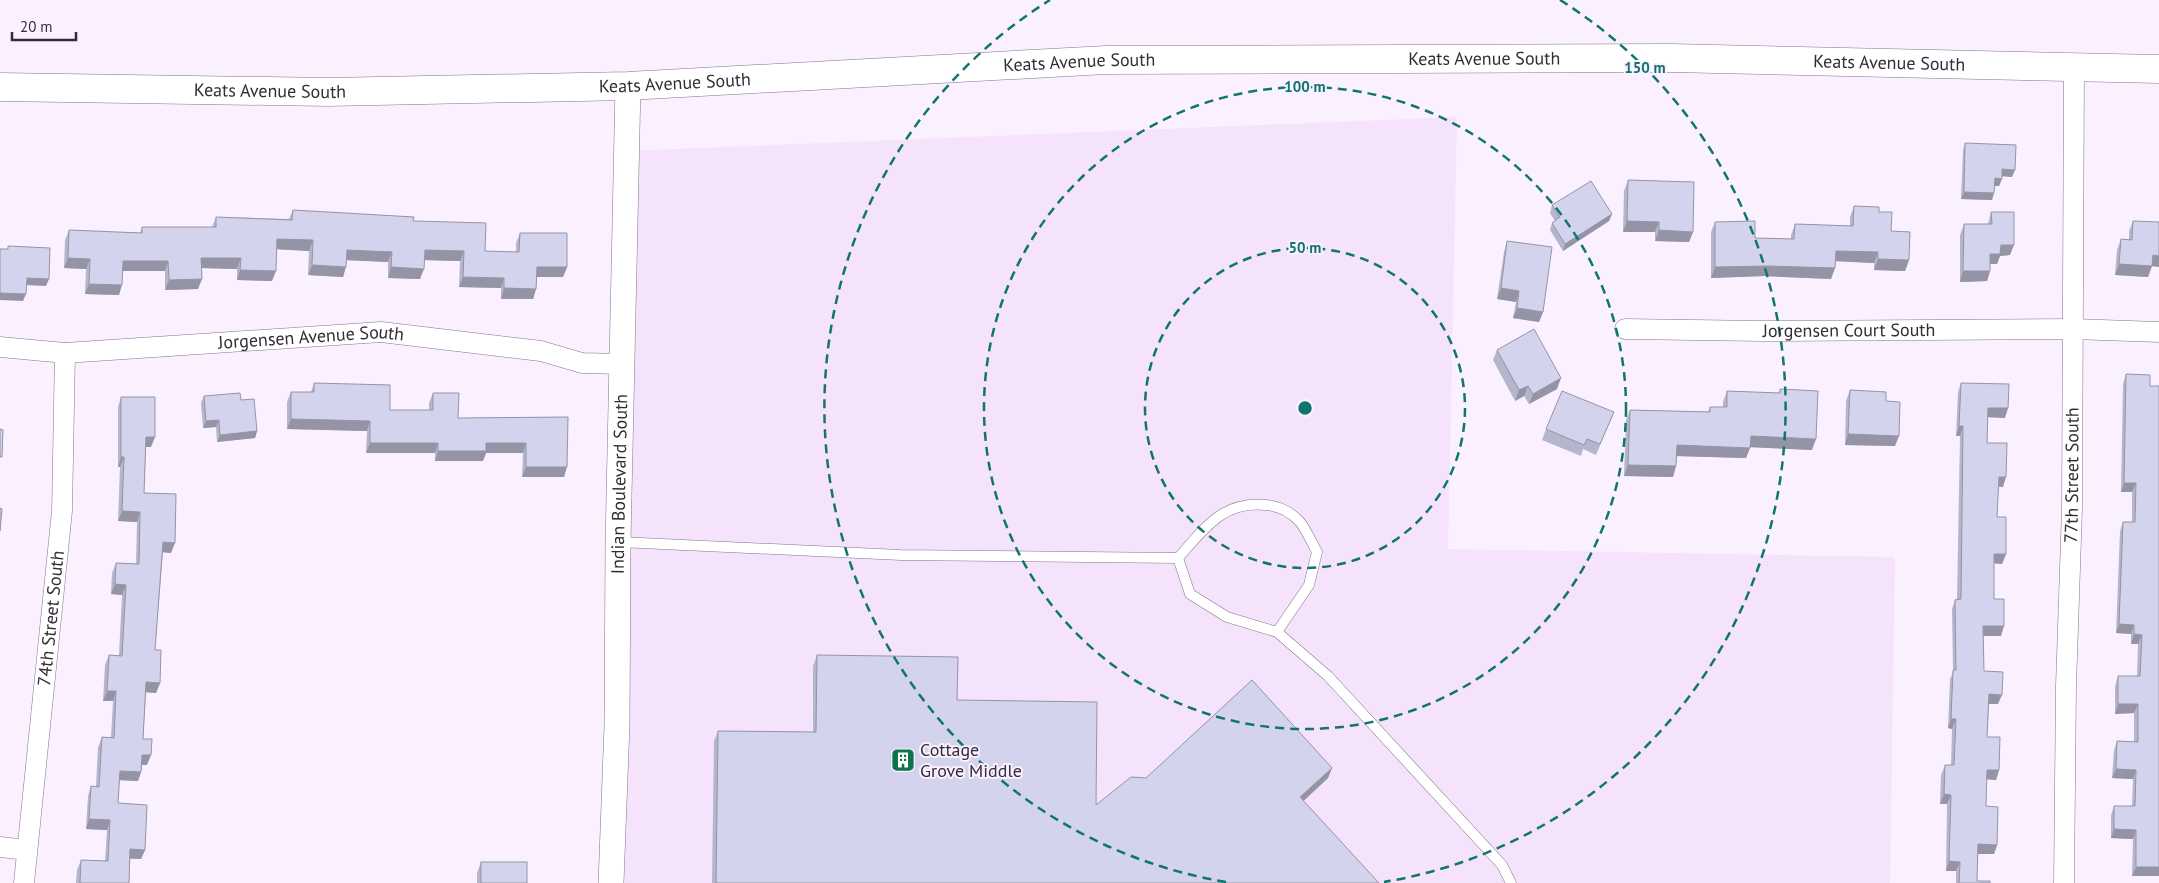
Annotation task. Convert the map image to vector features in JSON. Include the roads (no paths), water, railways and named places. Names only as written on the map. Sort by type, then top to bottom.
[{"type":"main road","name":"Keats Avenue South","points":[[0,87],[328,92],[628,86],[1106,60],[1671,58],[2159,69]]},
{"type":"street","name":"77th Street South","points":[[2064,883],[2066,686],[2072,509],[2074,68]]},
{"type":"street","name":"Indian Boulevard South","points":[[612,883],[617,725],[618,542],[628,86]]},
{"type":"street","name":"Jorgensen Court South","points":[[1625,329],[1762,332],[2073,328],[2159,332]]},
{"type":"street","name":"Jorgensen Avenue South","points":[[0,347],[65,353],[381,332],[541,351],[582,363],[622,364]]},
{"type":"street","name":"74th Street South","points":[[24,883],[62,511],[65,353]]},
{"type":"street","points":[[0,847],[27,850]]},
{"type":"lane","points":[[618,542],[901,555],[1178,558],[1207,526],[1228,509],[1251,503],[1279,506],[1299,521],[1317,552],[1309,585],[1277,632]]},
{"type":"lane","points":[[1178,558],[1190,594],[1227,617],[1277,632],[1328,676],[1502,865],[1511,883]]},
{"type":"place","name":"Cottage Grove Middle","points":[[903,760]]}]
